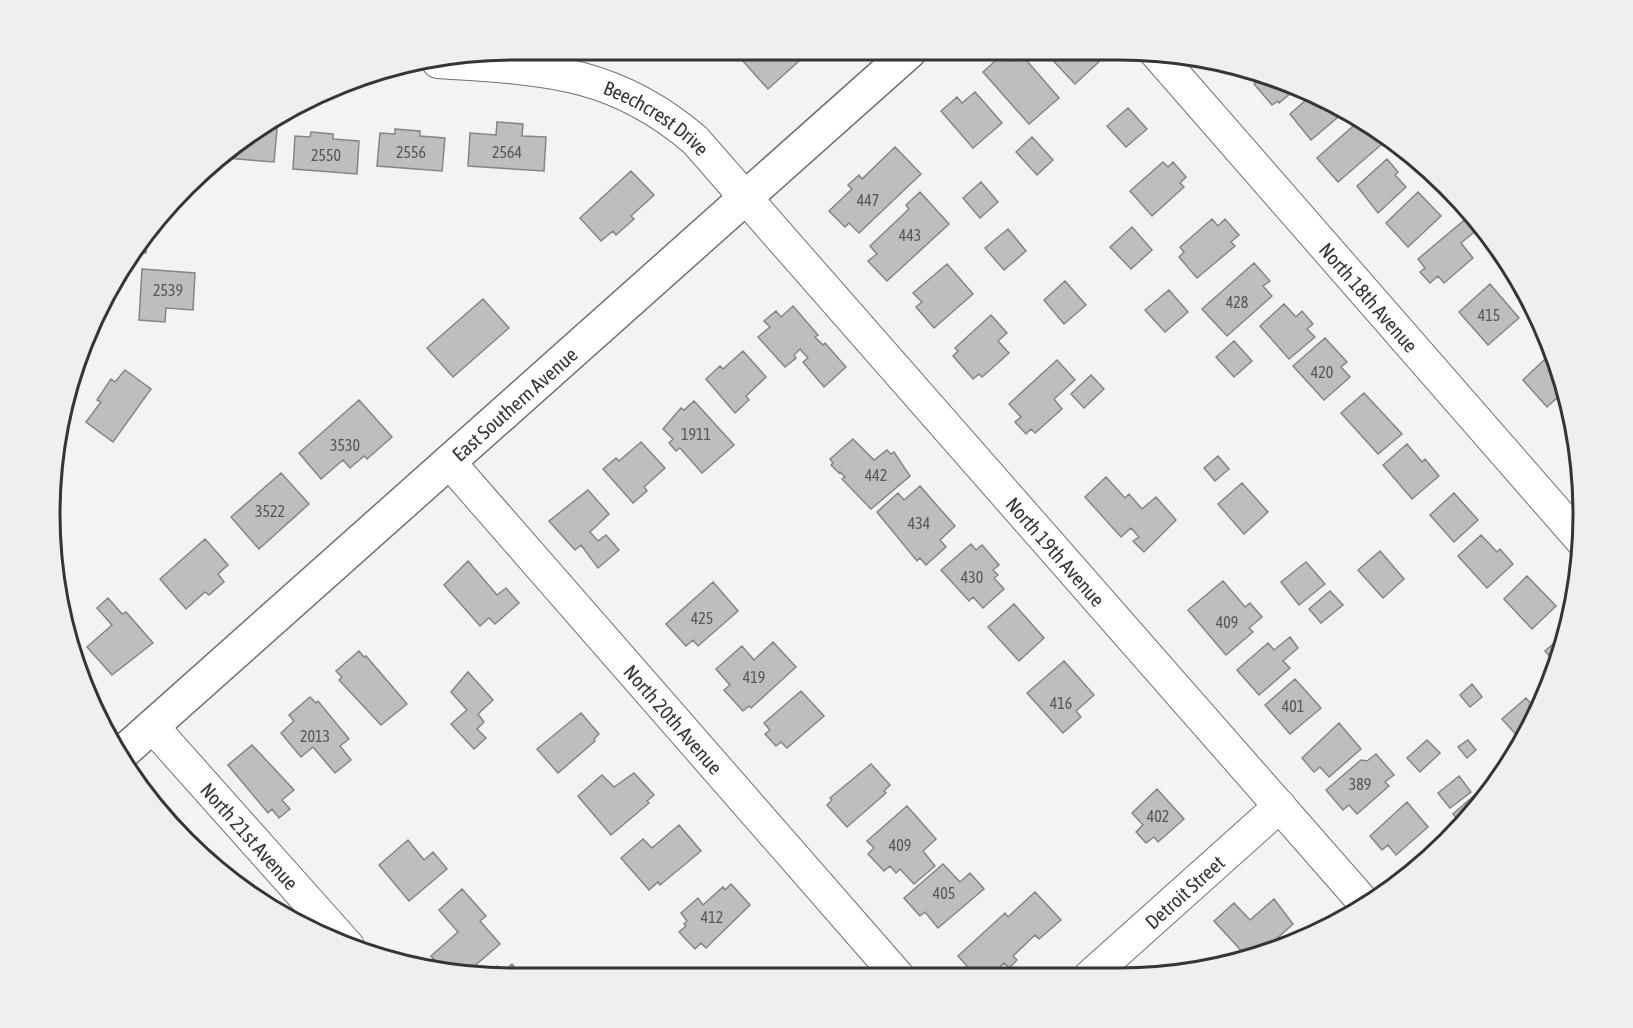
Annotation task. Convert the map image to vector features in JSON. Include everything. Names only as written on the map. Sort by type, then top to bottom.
[{"type":"street","name":"East Southern Avenue","points":[[126,749],[900,60]]},
{"type":"street","name":"North 18th Avenue","points":[[1163,62],[1572,530]]},
{"type":"street","name":"Beechcrest Drive","points":[[460,63],[544,69],[590,79],[613,88],[651,108],[686,133],[713,158],[746,198]]},
{"type":"street","name":"North 19th Avenue","points":[[746,198],[1360,898]]},
{"type":"street","name":"North 20th Avenue","points":[[450,463],[890,968]]},
{"type":"street","name":"North 21st Avenue","points":[[152,726],[334,930]]},
{"type":"street","name":"Detroit Street","points":[[1099,968],[1280,806]]},
{"type":"building","points":[[742,60],[800,60],[768,89]]},
{"type":"building","points":[[996,60],[1026,60],[1059,98],[1029,124],[983,72]]},
{"type":"building","points":[[1053,60],[1101,60],[1075,84]]},
{"type":"building","points":[[1256,81],[1290,94],[1279,103],[1278,101],[1272,105],[1254,84]]},
{"type":"building","points":[[975,92],[1002,123],[973,148],[941,111],[957,97],[962,103]]},
{"type":"building","points":[[1305,101],[1338,117],[1311,140],[1290,114]]},
{"type":"building","points":[[1128,108],[1147,129],[1126,147],[1107,126]]},
{"type":"building","points":[[497,122],[523,124],[522,136],[546,137],[544,171],[468,166],[470,133],[496,135]]},
{"type":"building","points":[[1354,126],[1382,144],[1338,182],[1317,158]]},
{"type":"building","points":[[277,129],[274,162],[232,159]]},
{"type":"building","points":[[395,129],[420,131],[420,136],[445,138],[442,171],[377,166],[380,133],[395,134]]},
{"type":"building","points":[[311,132],[333,134],[333,139],[359,141],[357,174],[293,169],[295,136],[310,137]]},
{"type":"building","points":[[1032,137],[1053,160],[1037,175],[1016,152]]},
{"type":"building","points":[[895,147],[921,174],[859,233],[849,223],[845,227],[829,211],[852,189],[848,185],[859,175],[862,179]]},
{"type":"building","points":[[1387,159],[1398,172],[1395,175],[1406,187],[1378,213],[1357,186]]},
{"type":"building","points":[[1163,162],[1168,167],[1173,162],[1186,177],[1180,183],[1184,187],[1152,216],[1130,191]]},
{"type":"building","points":[[631,171],[654,195],[631,216],[634,219],[616,235],[613,231],[601,241],[580,218]]},
{"type":"building","points":[[981,182],[998,202],[980,218],[963,198]]},
{"type":"building","points":[[920,192],[949,224],[887,281],[868,261],[877,254],[870,246],[909,209],[906,205]]},
{"type":"building","points":[[1418,192],[1441,216],[1408,247],[1386,223]]},
{"type":"building","points":[[1212,219],[1218,226],[1225,219],[1239,235],[1231,242],[1235,246],[1197,278],[1179,257],[1184,252],[1180,247]]},
{"type":"building","points":[[1464,220],[1474,232],[1461,243],[1473,258],[1444,283],[1438,276],[1430,283],[1420,272],[1425,268],[1418,259]]},
{"type":"building","points":[[1132,227],[1152,250],[1131,269],[1110,247]]},
{"type":"building","points":[[1008,229],[1026,251],[1004,270],[985,248]]},
{"type":"building","points":[[1254,263],[1270,281],[1263,286],[1272,296],[1227,336],[1202,309]]},
{"type":"building","points":[[947,264],[973,294],[934,328],[916,307],[922,302],[913,293]]},
{"type":"building","points":[[142,269],[195,273],[193,310],[166,308],[165,322],[139,320]]},
{"type":"building","points":[[1065,281],[1086,305],[1064,324],[1044,300]]},
{"type":"building","points":[[1490,284],[1519,318],[1488,345],[1459,312]]},
{"type":"building","points":[[1169,290],[1188,312],[1165,332],[1145,310]]},
{"type":"building","points":[[483,299],[509,328],[453,377],[427,348]]},
{"type":"building","points":[[1284,304],[1296,317],[1302,311],[1313,324],[1307,329],[1315,337],[1289,359],[1260,326]]},
{"type":"building","points":[[793,306],[818,335],[815,337],[823,345],[825,343],[846,367],[824,387],[803,362],[808,358],[800,349],[794,355],[796,358],[785,367],[758,337],[770,327],[764,321],[776,311],[781,317]]},
{"type":"building","points":[[991,315],[1007,333],[998,341],[1009,353],[982,377],[979,374],[973,379],[953,356],[958,351],[955,348]]},
{"type":"building","points":[[1325,338],[1347,362],[1341,367],[1350,377],[1324,400],[1293,366]]},
{"type":"building","points":[[1234,341],[1252,361],[1234,377],[1216,357]]},
{"type":"building","points":[[743,351],[766,377],[746,396],[749,400],[735,413],[706,379],[720,366],[723,369]]},
{"type":"building","points":[[1545,359],[1558,397],[1547,407],[1523,380]]},
{"type":"building","points":[[1057,360],[1075,380],[1054,399],[1062,409],[1035,433],[1031,429],[1026,434],[1015,422],[1021,417],[1009,404]]},
{"type":"building","points":[[125,370],[151,389],[113,442],[86,422],[101,402],[97,400],[111,379],[115,382]]},
{"type":"building","points":[[1091,375],[1104,389],[1084,408],[1071,394]]},
{"type":"building","points":[[1364,393],[1402,434],[1378,454],[1341,413]]},
{"type":"building","points":[[359,400],[392,437],[367,459],[364,456],[350,468],[343,460],[321,479],[299,453]]},
{"type":"building","points":[[694,401],[734,445],[702,473],[680,448],[676,451],[669,443],[673,439],[663,429],[681,408],[684,410]]},
{"type":"building","points":[[853,439],[874,460],[887,450],[891,454],[894,452],[910,476],[871,509],[842,479],[845,477],[831,465],[833,463],[830,459]]},
{"type":"building","points":[[641,442],[665,468],[644,487],[647,491],[633,503],[603,469],[616,458],[619,461]]},
{"type":"building","points":[[1407,444],[1422,462],[1425,459],[1439,476],[1412,499],[1383,465]]},
{"type":"building","points":[[1218,456],[1229,469],[1215,481],[1204,468]]},
{"type":"building","points":[[281,473],[309,504],[259,549],[231,517]]},
{"type":"building","points":[[1106,477],[1125,498],[1129,494],[1142,509],[1156,497],[1176,520],[1144,552],[1133,541],[1139,537],[1131,528],[1121,537],[1085,497]]},
{"type":"building","points":[[1242,483],[1268,512],[1244,534],[1218,504]]},
{"type":"building","points":[[920,486],[955,526],[940,540],[946,547],[926,565],[920,558],[917,561],[877,512],[898,493],[904,500]]},
{"type":"building","points":[[588,490],[609,514],[590,532],[598,541],[606,535],[619,550],[598,568],[581,545],[575,550],[549,521]]},
{"type":"building","points":[[1454,493],[1478,520],[1454,542],[1430,515]]},
{"type":"building","points":[[1481,535],[1497,552],[1500,549],[1513,564],[1487,588],[1458,556]]},
{"type":"building","points":[[205,539],[228,565],[218,574],[224,582],[209,595],[205,592],[186,609],[160,579]]},
{"type":"building","points":[[971,544],[976,550],[982,545],[999,565],[993,570],[998,575],[994,578],[1004,589],[983,608],[973,597],[969,601],[941,570]]},
{"type":"building","points":[[1380,551],[1404,579],[1383,598],[1358,570]]},
{"type":"building","points":[[468,561],[497,595],[506,588],[519,603],[495,624],[489,618],[480,626],[444,585]]},
{"type":"building","points":[[1306,562],[1325,584],[1299,605],[1281,582]]},
{"type":"building","points":[[1527,576],[1556,606],[1532,629],[1504,599]]},
{"type":"building","points":[[1223,581],[1245,607],[1250,603],[1262,617],[1249,628],[1253,632],[1226,655],[1188,610]]},
{"type":"building","points":[[713,582],[738,611],[698,646],[693,640],[686,646],[666,624]]},
{"type":"building","points":[[1330,591],[1343,605],[1321,623],[1309,609]]},
{"type":"building","points":[[108,598],[122,614],[126,612],[153,643],[112,675],[87,647],[112,625],[97,608]]},
{"type":"building","points":[[1014,604],[1044,638],[1019,661],[988,627]]},
{"type":"building","points":[[1290,637],[1298,648],[1283,661],[1290,668],[1259,695],[1237,670],[1268,643],[1274,650]]},
{"type":"building","points":[[773,642],[796,667],[751,708],[749,706],[743,711],[724,690],[730,685],[716,669],[742,646],[754,660]]},
{"type":"building","points":[[1555,643],[1550,657],[1545,651]]},
{"type":"building","points":[[359,651],[364,657],[366,656],[407,704],[381,725],[339,680],[342,677],[336,671]]},
{"type":"building","points":[[1064,661],[1094,695],[1076,711],[1081,717],[1063,733],[1027,693]]},
{"type":"building","points":[[468,672],[493,700],[478,714],[484,722],[477,729],[486,738],[474,749],[451,724],[467,710],[451,692]]},
{"type":"building","points":[[1295,679],[1321,708],[1290,734],[1265,705]]},
{"type":"building","points":[[1472,684],[1482,697],[1470,707],[1460,695]]},
{"type":"building","points":[[801,691],[824,716],[787,748],[781,742],[776,746],[765,734],[770,730],[764,723]]},
{"type":"building","points":[[310,697],[316,703],[318,701],[349,739],[340,746],[351,760],[335,773],[313,747],[301,757],[281,733],[294,721],[289,715]]},
{"type":"building","points":[[1526,698],[1531,704],[1516,734],[1502,719]]},
{"type":"building","points":[[581,713],[599,734],[594,739],[595,741],[558,773],[537,749]]},
{"type":"building","points":[[1339,723],[1361,749],[1329,777],[1320,767],[1314,772],[1302,758]]},
{"type":"building","points":[[1427,740],[1440,753],[1420,772],[1407,758]]},
{"type":"building","points":[[1468,740],[1476,750],[1467,758],[1458,747]]},
{"type":"building","points":[[252,745],[294,790],[282,800],[290,809],[279,818],[272,809],[268,813],[228,765]]},
{"type":"building","points":[[1376,754],[1394,775],[1385,782],[1389,786],[1357,814],[1349,805],[1343,810],[1326,790],[1361,760],[1367,761]]},
{"type":"building","points":[[871,764],[890,785],[884,791],[886,793],[847,827],[827,805],[832,800],[830,798]]},
{"type":"building","points":[[634,773],[654,795],[647,801],[649,803],[611,835],[578,796],[602,775],[614,787]]},
{"type":"building","points":[[1459,776],[1471,792],[1450,808],[1438,793]]},
{"type":"building","points":[[1157,789],[1184,819],[1158,842],[1154,837],[1146,843],[1136,832],[1143,825],[1132,813]]},
{"type":"building","points":[[1476,794],[1456,817],[1453,814]]},
{"type":"building","points":[[1407,802],[1428,827],[1396,855],[1388,845],[1382,850],[1370,836]]},
{"type":"building","points":[[907,806],[936,839],[923,851],[935,866],[914,884],[900,869],[896,873],[890,866],[884,871],[868,854],[874,848],[867,841]]},
{"type":"building","points":[[679,825],[701,851],[660,885],[658,882],[649,890],[621,858],[643,839],[652,848]]},
{"type":"building","points":[[408,840],[424,860],[433,852],[447,869],[409,901],[379,865]]},
{"type":"building","points":[[943,864],[960,882],[970,873],[984,889],[938,928],[925,912],[920,916],[904,898]]},
{"type":"building","points":[[731,884],[750,905],[706,948],[701,943],[695,949],[679,932],[686,926],[684,924],[687,921],[681,913],[698,898],[703,905],[723,887],[725,890]]},
{"type":"building","points":[[462,889],[486,916],[480,921],[500,944],[474,966],[435,961],[431,956],[458,932],[439,910]]},
{"type":"building","points":[[1035,892],[1061,920],[1039,939],[1035,935],[1013,956],[1017,960],[1009,968],[1004,963],[999,968],[969,968],[958,956],[1005,913],[1008,917]]},
{"type":"building","points":[[1274,899],[1293,924],[1275,940],[1242,951],[1214,921],[1234,903],[1250,920]]}]
